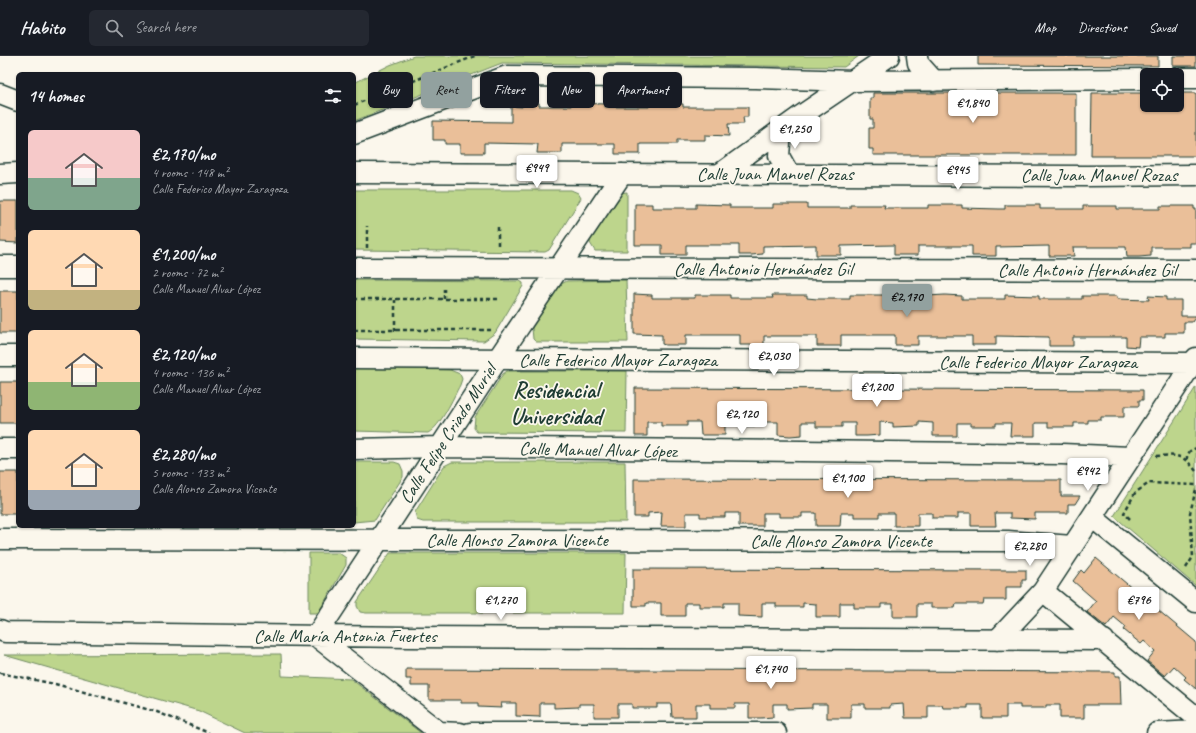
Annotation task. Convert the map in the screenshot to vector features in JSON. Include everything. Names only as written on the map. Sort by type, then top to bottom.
[{"type":"street","points":[[721,173],[780,130],[889,56]]},
{"type":"street","points":[[917,56],[918,63],[934,81]]},
{"type":"street","points":[[356,133],[507,76],[756,78],[853,81],[1140,78]]},
{"type":"street","points":[[1184,78],[1196,78]]},
{"type":"street","points":[[0,94],[16,100]]},
{"type":"street","points":[[780,130],[779,156],[789,174]]},
{"type":"street","name":"Calle Juan Manuel Rozas","points":[[356,171],[622,174],[1196,175]]},
{"type":"street","points":[[0,174],[16,174]]},
{"type":"street","name":"Calle Felipe Criado Muriel","points":[[316,636],[497,360],[622,174]]},
{"type":"street","points":[[0,266],[16,266]]},
{"type":"street","name":"Calle Antonio Hernández Gil","points":[[356,268],[1196,270]]},
{"type":"street","points":[[0,356],[16,356]]},
{"type":"street","name":"Calle Federico Mayor Zaragoza","points":[[356,358],[497,360],[1150,362],[1195,360]]},
{"type":"street","points":[[997,640],[1049,583],[1130,457],[1195,360]]},
{"type":"street","points":[[1150,362],[1174,390]]},
{"type":"street","name":"Calle Manuel Alvar López","points":[[356,449],[441,447],[1062,454],[1130,457]]},
{"type":"street","points":[[0,449],[16,449]]},
{"type":"street","points":[[1092,517],[1196,602]]},
{"type":"street","name":"Calle Alonso Zamora Vicente","points":[[0,539],[1008,541],[1072,546]]},
{"type":"street","points":[[1033,542],[1049,583],[1104,640],[1196,717]]},
{"type":"street","name":"Calle María Antonia Fuertes","points":[[2,631],[316,636],[1104,640]]},
{"type":"street","points":[[316,636],[439,732],[460,733]]},
{"type":"street","points":[[1156,733],[1196,731]]},
{"type":"street","points":[[470,733],[776,733]]},
{"type":"path","points":[[356,104],[475,56]]},
{"type":"path","points":[[444,285],[444,299]]},
{"type":"path","points":[[356,299],[499,299]]},
{"type":"path","points":[[395,300],[395,331]]},
{"type":"path","points":[[356,330],[482,331],[497,329]]},
{"type":"path","points":[[1187,460],[1187,456],[1190,451],[1196,448]]},
{"type":"path","points":[[1130,457],[1176,455],[1187,460],[1196,471]]},
{"type":"path","points":[[1132,521],[1124,513],[1135,493],[1149,483],[1196,485]]},
{"type":"path","points":[[1176,585],[1193,557],[1190,513],[1196,489]]},
{"type":"path","points":[[0,673],[55,684],[150,710],[208,733]]},
{"type":"green space","points":[[414,56],[859,56],[844,67],[502,63],[472,75],[472,72],[421,72],[421,95],[413,98],[413,72],[376,72]]},
{"type":"green space","points":[[368,76],[368,108],[387,108],[356,120],[356,82]]},
{"type":"green space","points":[[356,190],[571,190],[578,193],[581,198],[549,250],[545,252],[356,250]]},
{"type":"green space","points":[[627,192],[627,251],[595,251],[590,243],[591,238],[620,193]]},
{"type":"green space","points":[[356,280],[520,281],[523,283],[523,286],[495,333],[484,341],[356,339]]},
{"type":"green space","points":[[626,280],[628,342],[536,342],[533,339],[532,328],[561,284],[567,281]]},
{"type":"green space","points":[[356,368],[450,370],[460,374],[462,379],[454,397],[438,424],[428,433],[356,431]]},
{"type":"green space","points":[[507,371],[627,371],[626,433],[477,432],[474,428],[475,417],[503,374]]},
{"type":"green space","points":[[1196,387],[1196,586],[1114,516]]},
{"type":"green space","points":[[356,462],[394,462],[400,464],[403,471],[403,477],[375,520],[356,522]]},
{"type":"green space","points":[[452,462],[625,462],[626,522],[423,522],[417,520],[415,512],[444,466]]},
{"type":"green space","points":[[309,553],[339,553],[346,558],[346,565],[318,613],[309,613]]},
{"type":"green space","points":[[390,553],[626,553],[625,613],[360,612],[357,602]]},
{"type":"green space","points":[[281,654],[282,676],[351,679],[421,733],[245,733],[199,711],[4,655]]},
{"type":"building","points":[[978,56],[1158,56],[1158,66],[978,65]]},
{"type":"building","points":[[1173,56],[1196,56],[1196,66],[1173,66]]},
{"type":"building","points":[[873,93],[1076,93],[1076,155],[873,155],[873,149],[869,149],[869,128],[873,128],[873,119],[870,119],[870,98],[873,98]]},
{"type":"building","points":[[1092,93],[1140,93],[1140,112],[1184,112],[1184,93],[1196,93],[1196,156],[1091,156]]},
{"type":"building","points":[[595,104],[603,104],[603,108],[682,108],[682,104],[683,107],[748,107],[748,117],[743,117],[744,124],[728,124],[729,136],[705,135],[705,140],[677,140],[677,144],[640,144],[640,154],[615,154],[615,144],[562,144],[562,153],[537,153],[538,144],[484,143],[484,153],[460,153],[460,144],[445,144],[445,140],[433,140],[433,121],[511,122],[511,108],[539,108],[539,106],[547,106],[547,108],[595,108]]},
{"type":"building","points":[[0,201],[16,201],[16,243],[0,242]]},
{"type":"building","points":[[635,204],[652,204],[652,208],[696,208],[696,204],[730,205],[730,208],[773,208],[773,204],[807,204],[807,208],[850,208],[850,205],[885,205],[884,208],[928,208],[928,205],[962,205],[962,208],[999,209],[1005,209],[1005,205],[1040,205],[1040,209],[1083,209],[1083,206],[1117,206],[1117,209],[1160,209],[1160,206],[1194,206],[1194,209],[1196,209],[1196,243],[1190,243],[1190,247],[1151,247],[1151,256],[1139,257],[1127,257],[1126,247],[1073,247],[1074,256],[1049,256],[1049,246],[996,247],[996,256],[972,256],[972,246],[918,246],[918,255],[894,255],[894,245],[841,246],[841,255],[816,255],[816,245],[763,246],[763,254],[739,255],[739,245],[686,245],[686,255],[662,255],[662,245],[635,245]]},
{"type":"building","points":[[0,291],[16,291],[16,333],[0,333]]},
{"type":"building","points":[[634,294],[652,295],[652,298],[695,298],[695,295],[730,295],[730,298],[773,298],[772,295],[807,295],[807,298],[817,299],[850,299],[850,295],[885,295],[885,299],[927,299],[927,296],[945,295],[962,296],[962,299],[1005,299],[1005,295],[1039,296],[1039,299],[1082,299],[1082,296],[1117,296],[1117,299],[1149,300],[1148,296],[1166,297],[1166,300],[1181,300],[1181,316],[1196,316],[1192,322],[1184,322],[1184,333],[1165,333],[1165,337],[1139,337],[1138,347],[1126,346],[1126,337],[1073,337],[1073,346],[1049,346],[1049,337],[996,336],[996,345],[972,345],[972,336],[918,336],[918,345],[895,345],[895,335],[841,335],[841,346],[817,346],[817,336],[764,336],[764,345],[740,345],[740,335],[686,335],[686,345],[665,345],[662,344],[662,335],[634,334]]},
{"type":"building","points":[[0,382],[16,382],[16,423],[0,423]]},
{"type":"building","points":[[635,388],[1143,390],[1143,400],[1139,400],[1139,406],[1124,406],[1124,417],[1101,417],[1101,420],[1088,420],[1088,423],[1074,423],[1074,427],[1048,427],[1048,423],[1035,423],[1035,436],[1010,436],[1011,423],[996,423],[996,426],[971,426],[971,423],[957,423],[957,436],[933,436],[933,423],[919,422],[919,426],[893,427],[893,423],[880,422],[880,435],[855,436],[855,423],[842,423],[842,427],[816,427],[816,422],[802,422],[802,435],[790,436],[778,435],[778,422],[764,422],[764,426],[739,426],[739,422],[725,422],[725,435],[701,435],[700,422],[687,422],[687,426],[661,426],[661,422],[647,422],[647,436],[635,436]]},
{"type":"building","points":[[0,472],[16,472],[16,514],[0,514]]},
{"type":"building","points":[[634,479],[1061,480],[1061,496],[1080,496],[1075,504],[1068,504],[1068,513],[1035,513],[1035,519],[1010,518],[1010,513],[995,513],[996,526],[971,526],[971,513],[958,513],[958,518],[932,518],[932,513],[918,513],[918,526],[894,526],[894,513],[879,513],[879,517],[854,517],[854,513],[841,513],[840,526],[816,526],[816,513],[802,513],[802,517],[779,517],[779,513],[763,513],[763,526],[739,526],[739,513],[725,513],[725,517],[700,517],[700,513],[686,513],[686,526],[661,526],[662,512],[648,513],[648,517],[634,517]]},
{"type":"building","points":[[1096,558],[1196,642],[1196,689],[1184,679],[1186,677],[1174,666],[1165,676],[1147,661],[1155,651],[1144,641],[1141,644],[1124,630],[1126,627],[1114,617],[1106,627],[1087,612],[1096,601],[1073,581],[1081,570],[1084,573]]},
{"type":"building","points":[[633,569],[1026,570],[1026,580],[1022,580],[1022,587],[1006,587],[1006,600],[984,600],[983,604],[956,604],[955,608],[931,608],[931,604],[917,604],[917,617],[893,617],[893,604],[881,604],[881,608],[854,608],[854,603],[840,603],[840,617],[816,617],[816,604],[803,603],[803,607],[776,607],[776,603],[762,603],[762,617],[738,616],[738,603],[724,603],[724,607],[699,607],[699,603],[685,603],[685,616],[661,616],[661,603],[646,603],[646,606],[633,606]]},
{"type":"building","points":[[406,669],[1115,672],[1115,676],[1120,676],[1121,705],[1084,705],[1084,718],[1060,718],[1060,705],[1046,705],[1046,708],[1020,708],[1020,705],[1006,705],[1006,718],[982,718],[982,705],[968,705],[968,708],[943,708],[942,705],[928,705],[928,718],[905,718],[904,704],[890,705],[890,708],[865,708],[865,704],[851,704],[851,718],[827,718],[827,704],[812,704],[812,708],[787,709],[787,704],[773,704],[773,717],[749,718],[749,704],[735,704],[735,708],[710,708],[710,704],[696,704],[696,717],[672,717],[671,704],[657,704],[657,708],[632,708],[632,704],[618,704],[618,717],[594,717],[594,704],[579,704],[579,707],[554,708],[554,703],[540,703],[540,717],[516,716],[516,703],[501,703],[502,708],[478,707],[478,703],[461,703],[461,700],[429,700],[429,686],[411,686],[411,679],[406,679]]},
{"type":"district","name":"Residencial Universidad","points":[[556,403]]}]
